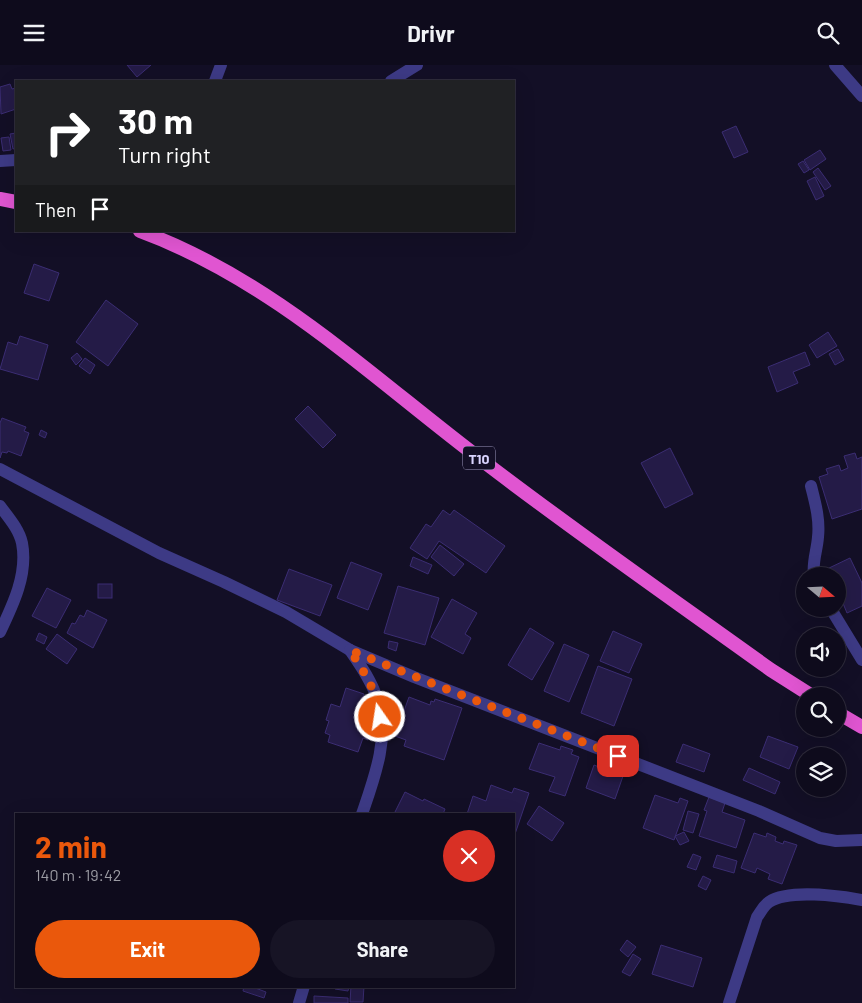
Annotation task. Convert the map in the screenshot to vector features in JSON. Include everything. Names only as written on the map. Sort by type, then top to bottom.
[{"type":"highway","points":[[0,199],[15,203]]},
{"type":"highway","name":"T10","points":[[143,232],[166,241],[235,275],[304,322],[490,466],[771,670],[798,687]]},
{"type":"highway","points":[[846,718],[862,727]]},
{"type":"street","points":[[215,80],[222,65]]},
{"type":"street","points":[[393,80],[417,65]]},
{"type":"street","points":[[835,65],[862,97]]},
{"type":"street","points":[[0,161],[15,160]]},
{"type":"street","points":[[0,469],[159,553],[286,612],[350,650],[414,677],[759,811],[820,839],[836,841],[862,840]]},
{"type":"street","points":[[811,486],[818,523],[818,538],[813,567]]},
{"type":"street","points":[[0,506],[12,521],[22,542],[22,563],[20,583],[0,632]]},
{"type":"street","points":[[836,617],[862,660]]},
{"type":"street","points":[[350,650],[365,673],[378,701],[383,733],[376,770],[362,813]]},
{"type":"street","points":[[729,1003],[757,917],[763,907],[771,901],[790,896],[825,895],[862,900]]},
{"type":"street","points":[[299,1003],[303,988]]},
{"type":"building","points":[[127,65],[151,65],[137,77]]},
{"type":"building","points":[[10,84],[12,89],[15,88],[15,109],[1,114],[0,87]]},
{"type":"building","points":[[736,126],[748,152],[734,158],[722,132]]},
{"type":"building","points":[[15,133],[15,148],[13,149],[10,134]]},
{"type":"building","points":[[9,137],[11,150],[3,151],[1,138]]},
{"type":"building","points":[[820,150],[826,159],[810,170],[804,160]]},
{"type":"building","points":[[803,161],[809,170],[804,173],[798,164]]},
{"type":"building","points":[[818,168],[831,186],[825,190],[813,172]]},
{"type":"building","points":[[815,177],[824,196],[816,200],[807,181]]},
{"type":"building","points":[[34,264],[59,273],[49,301],[24,293]]},
{"type":"building","points":[[106,300],[138,324],[108,366],[76,342]]},
{"type":"building","points":[[828,332],[837,346],[817,358],[809,345]]},
{"type":"building","points":[[20,336],[48,345],[38,380],[0,369],[8,342],[17,345]]},
{"type":"building","points":[[838,349],[844,360],[835,365],[829,354]]},
{"type":"building","points":[[805,352],[810,365],[793,372],[798,383],[777,392],[768,367]]},
{"type":"building","points":[[77,353],[82,359],[76,365],[71,358]]},
{"type":"building","points":[[85,358],[95,365],[90,374],[79,366]]},
{"type":"building","points":[[308,406],[336,435],[323,448],[295,419]]},
{"type":"building","points":[[2,418],[26,427],[24,431],[29,433],[21,456],[8,451],[7,453],[2,452],[0,458],[0,423]]},
{"type":"building","points":[[41,430],[47,433],[45,438],[39,435]]},
{"type":"building","points":[[670,448],[693,494],[665,508],[641,463]]},
{"type":"building","points":[[855,453],[857,459],[862,457],[862,509],[832,519],[819,477],[828,474],[826,469],[839,465],[841,471],[848,468],[844,456]]},
{"type":"building","points":[[443,510],[450,515],[454,510],[505,546],[486,573],[439,541],[427,559],[410,548],[426,524],[431,527]]},
{"type":"building","points":[[440,545],[464,564],[454,576],[431,557]]},
{"type":"building","points":[[413,557],[432,565],[428,574],[410,566]]},
{"type":"building","points":[[850,558],[862,583],[862,606],[847,613],[846,567],[831,567]]},
{"type":"building","points":[[351,562],[382,574],[368,610],[337,598]]},
{"type":"building","points":[[289,569],[332,585],[320,616],[277,600]]},
{"type":"building","points":[[98,584],[112,584],[112,598],[98,598]]},
{"type":"building","points":[[398,586],[439,598],[425,645],[384,633]]},
{"type":"building","points":[[47,588],[71,600],[56,628],[32,616]]},
{"type":"building","points":[[452,599],[477,613],[465,634],[471,638],[463,654],[431,637]]},
{"type":"building","points":[[87,610],[107,620],[93,648],[67,633],[72,623],[75,624],[80,615],[84,617]]},
{"type":"building","points":[[530,628],[554,643],[532,680],[508,665]]},
{"type":"building","points":[[613,631],[642,644],[629,673],[600,661]]},
{"type":"building","points":[[39,633],[47,637],[44,644],[36,640]]},
{"type":"building","points":[[57,634],[77,649],[67,664],[46,649]]},
{"type":"building","points":[[389,641],[398,643],[396,651],[388,648]]},
{"type":"building","points":[[564,644],[589,655],[569,702],[544,691]]},
{"type":"building","points":[[598,666],[632,679],[614,726],[581,713]]},
{"type":"building","points":[[346,688],[364,694],[361,701],[367,703],[365,708],[373,710],[370,717],[376,719],[368,740],[363,738],[358,752],[328,742],[330,735],[325,733],[329,721],[326,720],[331,704],[340,707]]},
{"type":"building","points":[[409,697],[430,705],[431,701],[434,702],[435,699],[462,708],[444,760],[404,746],[406,740],[395,736]]},
{"type":"building","points":[[768,736],[798,747],[796,747],[789,769],[760,757]]},
{"type":"building","points":[[539,743],[560,750],[561,746],[573,750],[571,754],[579,757],[565,796],[549,791],[555,777],[529,769]]},
{"type":"building","points":[[683,744],[710,754],[704,772],[676,762]]},
{"type":"building","points":[[594,765],[623,776],[615,799],[586,788]]},
{"type":"building","points":[[749,768],[780,782],[775,794],[743,780]]},
{"type":"building","points":[[491,785],[512,793],[514,788],[529,793],[515,834],[515,813],[467,813],[473,796],[486,801]]},
{"type":"building","points":[[405,792],[445,809],[443,813],[394,813]]},
{"type":"building","points":[[655,795],[678,803],[680,798],[688,801],[674,840],[643,828]]},
{"type":"building","points":[[709,797],[725,803],[722,812],[745,820],[736,848],[699,836],[707,811],[704,810]]},
{"type":"building","points":[[539,806],[564,823],[552,841],[527,824]]},
{"type":"building","points":[[688,811],[699,814],[693,833],[683,830]]},
{"type":"building","points":[[684,832],[689,841],[680,845],[675,836]]},
{"type":"building","points":[[754,833],[766,837],[767,833],[776,837],[775,841],[783,844],[784,841],[797,845],[782,884],[768,879],[770,874],[757,868],[755,873],[741,868]]},
{"type":"building","points":[[693,854],[701,857],[696,870],[687,867]]},
{"type":"building","points":[[717,855],[737,861],[734,873],[713,867]]},
{"type":"building","points":[[703,876],[711,880],[706,890],[698,886]]},
{"type":"building","points":[[627,940],[636,947],[628,957],[620,950]]},
{"type":"building","points":[[661,945],[702,958],[693,987],[652,974]]},
{"type":"building","points":[[633,954],[641,959],[630,976],[622,972]]},
{"type":"building","points":[[244,988],[255,988],[266,992],[264,998],[243,991]]},
{"type":"building","points":[[335,988],[349,988],[348,991]]},
{"type":"building","points":[[351,988],[364,988],[363,1002],[350,1002]]},
{"type":"building","points":[[314,996],[348,998],[348,1003],[314,1003]]},
{"type":"route","points":[[380,717],[378,701],[365,673],[350,650],[414,677],[618,756]]}]
